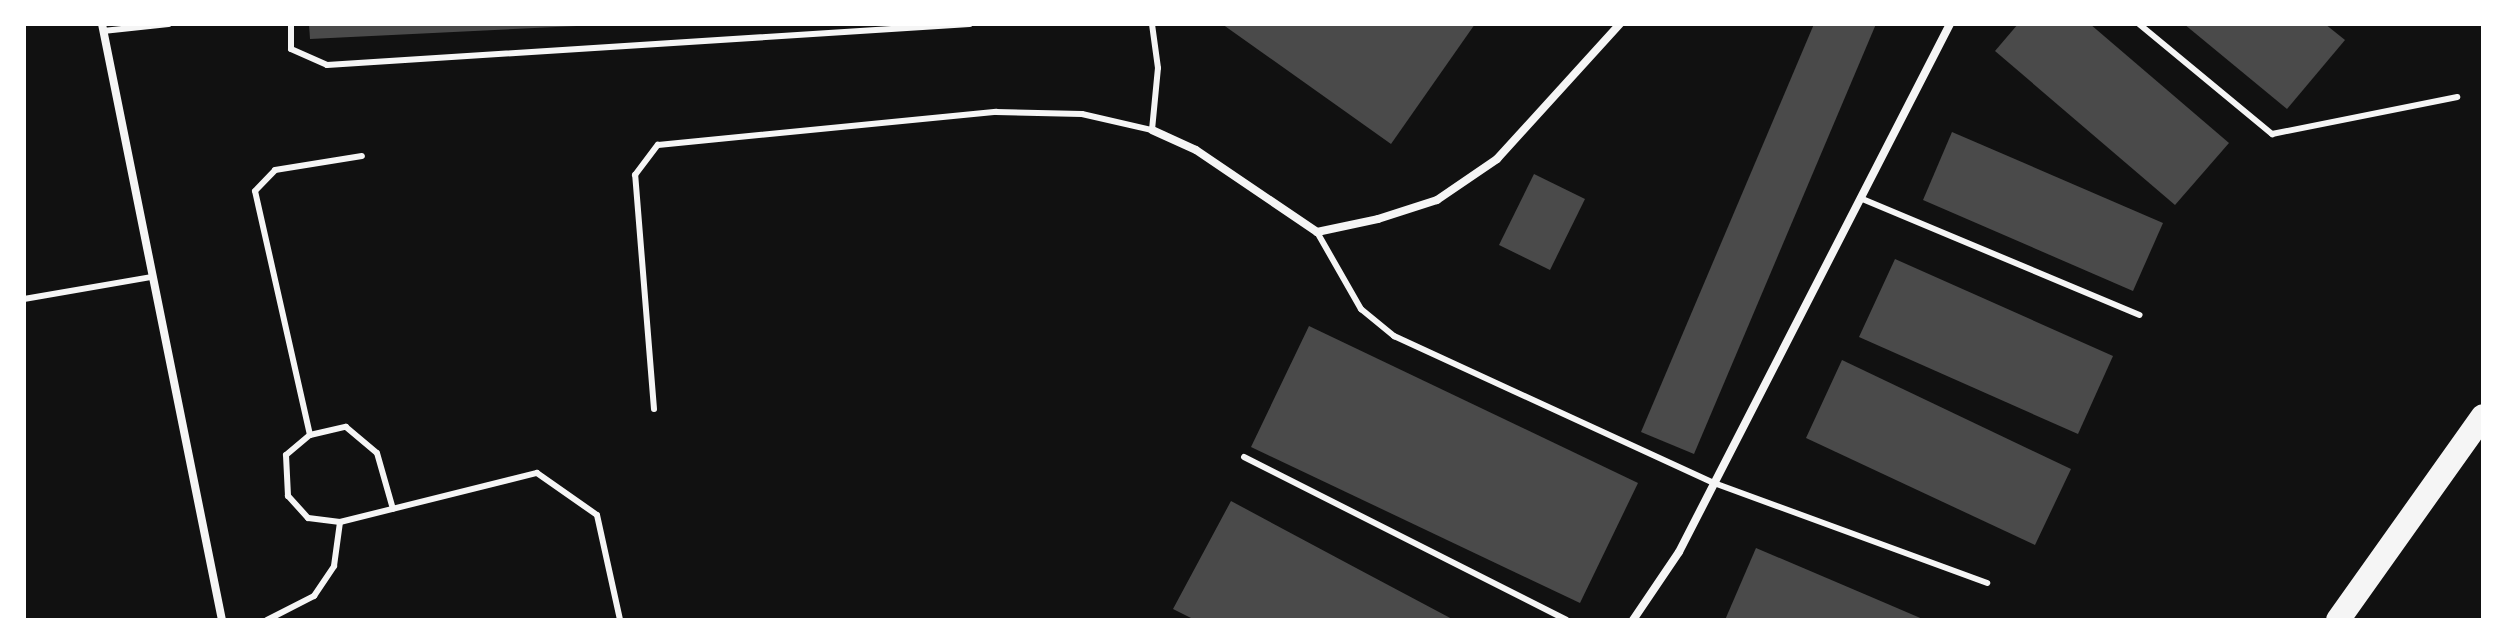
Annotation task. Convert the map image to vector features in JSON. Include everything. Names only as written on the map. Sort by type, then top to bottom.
[{"type":"highway","points":[[2439,474],[2483,398]]},
{"type":"highway","points":[[2338,620],[2483,416]]},
{"type":"street","points":[[1152,130],[1196,150],[1317,232],[1437,200],[1485,167],[1620,24]]},
{"type":"street","points":[[1633,620],[1714,483],[1950,24]]},
{"type":"street","points":[[102,28],[222,620]]},
{"type":"lane","points":[[102,28],[169,24]]},
{"type":"lane","points":[[291,24],[291,49],[327,65],[970,24]]},
{"type":"lane","points":[[654,409],[635,175],[658,145],[996,112],[1082,114],[1152,130],[1158,68],[1152,24]]},
{"type":"lane","points":[[2139,24],[2272,134],[2457,97]]},
{"type":"lane","points":[[310,435],[255,191],[275,170],[362,156]]},
{"type":"lane","points":[[1860,198],[2140,315]]},
{"type":"lane","points":[[1317,232],[1361,309],[1394,336],[1714,483],[1987,583]]},
{"type":"lane","points":[[24,299],[152,277]]},
{"type":"lane","points":[[393,509],[377,453],[346,427],[310,435],[286,455],[288,496],[308,518],[340,522],[393,509],[537,473],[597,515],[620,620]]},
{"type":"lane","points":[[1244,457],[1566,620]]},
{"type":"lane","points":[[267,620],[314,596],[334,566],[340,522]]},
{"type":"building","points":[[309,24],[577,24],[577,26],[310,39]]},
{"type":"building","points":[[1222,24],[1475,24],[1391,144]]},
{"type":"building","points":[[1814,24],[1876,24],[1694,454],[1641,432]]},
{"type":"building","points":[[2018,24],[2090,24],[2229,143],[2175,205],[1995,51]]},
{"type":"building","points":[[2184,24],[2325,24],[2345,40],[2287,109]]},
{"type":"building","points":[[1952,132],[2163,223],[2133,291],[1923,200]]},
{"type":"building","points":[[1534,174],[1585,199],[1550,270],[1499,245]]},
{"type":"building","points":[[1895,259],[2113,356],[2078,434],[1859,337]]},
{"type":"building","points":[[1309,326],[1638,483],[1580,603],[1251,447]]},
{"type":"building","points":[[1842,360],[2071,469],[2035,545],[1806,438]]},
{"type":"building","points":[[1231,501],[1454,620],[1195,620],[1173,609]]},
{"type":"building","points":[[1756,548],[1883,602],[1925,620],[1725,620]]}]
